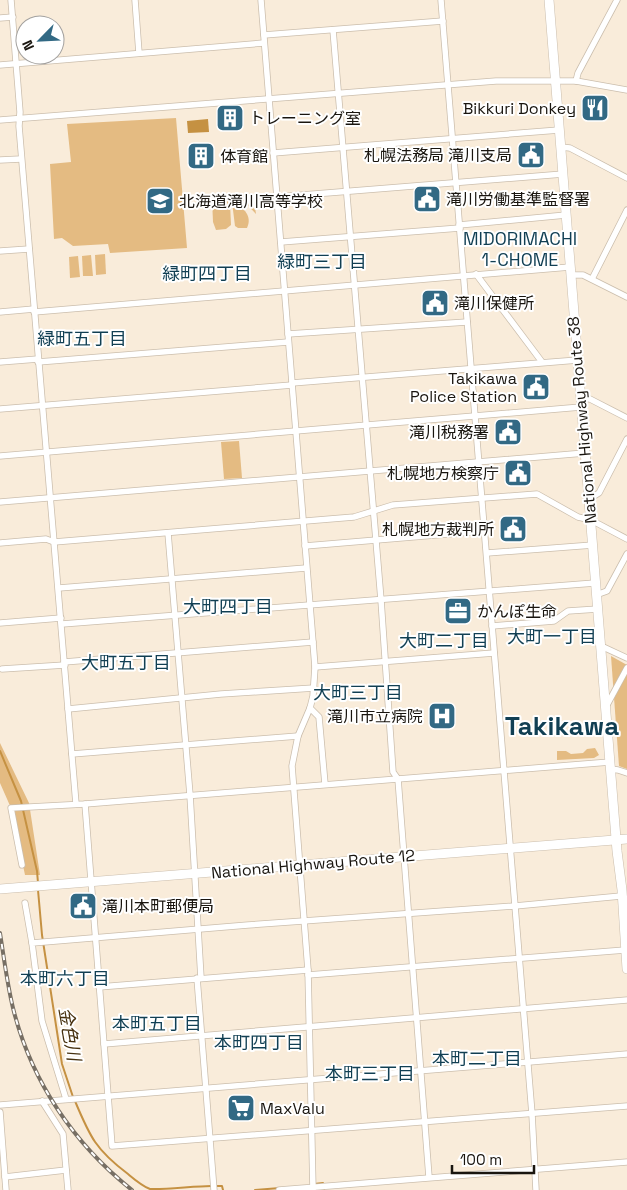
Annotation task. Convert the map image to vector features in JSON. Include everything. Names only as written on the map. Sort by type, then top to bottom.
[{"type":"highway","name":"National Highway Route 38","points":[[548,0],[616,839],[624,898],[627,969]]},
{"type":"highway","name":"National Highway Route 12","points":[[0,889],[627,838]]},
{"type":"street","points":[[11,0],[15,48]]},
{"type":"street","points":[[135,0],[139,53]]},
{"type":"street","points":[[261,0],[315,667],[314,688],[310,708],[298,736],[292,766],[308,973],[313,1188]]},
{"type":"street","points":[[441,0],[524,1010],[536,1190]]},
{"type":"street","points":[[576,81],[578,73],[617,0]]},
{"type":"street","points":[[0,18],[13,17]]},
{"type":"street","points":[[264,35],[442,21]]},
{"type":"street","points":[[333,30],[374,540],[381,600],[393,772],[398,779],[429,1177]]},
{"type":"street","points":[[65,59],[264,43]]},
{"type":"street","points":[[0,65],[15,63]]},
{"type":"street","points":[[16,65],[21,159],[76,804]]},
{"type":"street","points":[[0,120],[496,81],[576,81],[627,90]]},
{"type":"street","points":[[273,153],[559,130]]},
{"type":"street","points":[[561,147],[570,148],[627,178]]},
{"type":"street","points":[[0,160],[21,159]]},
{"type":"street","points":[[277,197],[563,174]]},
{"type":"street","points":[[592,279],[627,210]]},
{"type":"street","points":[[281,242],[566,216]]},
{"type":"street","points":[[0,251],[29,249]]},
{"type":"street","points":[[0,312],[476,274],[570,271],[592,279],[627,297]]},
{"type":"street","points":[[476,274],[542,362]]},
{"type":"street","points":[[288,334],[358,331],[467,322]]},
{"type":"street","points":[[0,362],[38,361],[288,342]]},
{"type":"street","points":[[0,409],[578,360]]},
{"type":"street","points":[[0,456],[475,416],[581,402],[590,399],[627,418]]},
{"type":"street","points":[[589,499],[599,493],[627,439]]},
{"type":"street","points":[[0,502],[585,453]]},
{"type":"street","points":[[0,543],[46,539],[54,542],[303,522],[354,517],[393,505],[537,494],[578,517],[591,520],[627,539]]},
{"type":"street","points":[[305,546],[484,530]]},
{"type":"street","points":[[168,533],[195,864],[193,874],[202,1035],[214,1190]]},
{"type":"street","points":[[486,553],[593,545]]},
{"type":"street","points":[[596,595],[607,591],[627,554]]},
{"type":"street","points":[[59,588],[306,568]]},
{"type":"street","points":[[0,623],[175,615],[596,583]]},
{"type":"street","points":[[492,626],[554,621],[568,611],[598,609]]},
{"type":"street","points":[[2,669],[313,642]]},
{"type":"street","points":[[601,646],[627,658]]},
{"type":"street","points":[[315,667],[494,653]]},
{"type":"street","points":[[606,706],[627,668]]},
{"type":"street","points":[[68,709],[314,688]]},
{"type":"street","points":[[310,708],[319,717],[325,784]]},
{"type":"street","points":[[72,754],[298,736]]},
{"type":"street","points":[[22,865],[12,808],[85,804],[504,770],[610,765],[627,773]]},
{"type":"street","points":[[85,804],[112,1146],[627,1106]]},
{"type":"street","points":[[32,943],[303,920],[624,898]]},
{"type":"street","points":[[25,903],[42,1021],[66,1099]]},
{"type":"street","points":[[99,987],[199,978],[308,973],[625,950]]},
{"type":"street","points":[[104,1044],[627,1000]]},
{"type":"street","points":[[0,1105],[627,1054]]},
{"type":"street","points":[[42,1102],[63,1134],[68,1190]]},
{"type":"street","points":[[0,1112],[6,1190]]},
{"type":"street","points":[[279,1190],[627,1162]]},
{"type":"street","points":[[5,1177],[66,1170]]},
{"type":"shaded area","points":[[176,118],[187,248],[110,253],[108,244],[73,246],[62,238],[54,239],[50,164],[71,162],[67,124]]},
{"type":"shaded area","points":[[208,119],[209,132],[188,133],[187,121]]},
{"type":"shaded area","points":[[253,193],[256,214],[240,197],[241,195]]},
{"type":"shaded area","points":[[219,194],[230,203],[231,225],[226,229],[216,230],[213,222],[212,199]]},
{"type":"shaded area","points":[[235,201],[244,209],[248,216],[249,224],[247,228],[235,226],[232,202]]},
{"type":"shaded area","points":[[105,254],[106,274],[96,275],[95,255]]},
{"type":"shaded area","points":[[91,255],[93,276],[83,276],[82,256]]},
{"type":"shaded area","points":[[78,256],[80,277],[70,278],[69,257]]},
{"type":"shaded area","points":[[239,441],[242,478],[224,479],[221,442]]},
{"type":"shaded area","points":[[611,656],[627,665],[627,769],[619,766]]},
{"type":"shaded area","points":[[0,743],[29,803],[40,875],[25,875],[11,808],[0,783]]},
{"type":"shaded area","points":[[595,748],[599,755],[594,758],[557,760],[557,751],[566,751],[571,754],[583,753],[587,749]]},
{"type":"waterway","name":"金色川","points":[[0,751],[21,801],[38,883]]},
{"type":"waterway","name":"金色川","points":[[38,890],[42,935],[62,1064],[73,1097]]},
{"type":"waterway","name":"金色川","points":[[75,1101],[90,1134],[101,1150],[108,1158],[144,1186],[150,1189],[211,1186]]},
{"type":"waterway","name":"金色川","points":[[314,1184],[323,1183],[324,1190]]},
{"type":"waterway","name":"金色川","points":[[216,1186],[222,1186],[223,1190]]},
{"type":"waterway","name":"金色川","points":[[255,1190],[280,1188]]},
{"type":"railway","points":[[0,933],[13,1008],[21,1035],[43,1086],[91,1152],[132,1190]]},
{"type":"place","name":"Bikkuri Donkey","points":[[595,108]]},
{"type":"place","name":"トレーニング室","points":[[230,118]]},
{"type":"place","name":"札幌法務局 滝川支局","points":[[531,155]]},
{"type":"place","name":"体育館","points":[[201,156]]},
{"type":"place","name":"滝川労働基準監督署","points":[[427,199]]},
{"type":"place","name":"北海道滝川高等学校","points":[[160,201]]},
{"type":"place","name":"滝川保健所","points":[[435,303]]},
{"type":"place","name":"Takikawa Police Station","points":[[536,387]]},
{"type":"place","name":"滝川税務署","points":[[508,432]]},
{"type":"place","name":"札幌地方検察庁","points":[[518,473]]},
{"type":"place","name":"札幌地方裁判所","points":[[513,529]]},
{"type":"place","name":"かんぽ生命","points":[[458,611]]},
{"type":"place","name":"滝川市立病院","points":[[442,716]]},
{"type":"place","name":"滝川本町郵便局","points":[[83,906]]},
{"type":"place","name":"MaxValu","points":[[241,1108]]},
{"type":"district","name":"MIDORIMACHI 1-CHOME","points":[[520,248]]},
{"type":"district","name":"緑町三丁目","points":[[322,261]]},
{"type":"district","name":"緑町四丁目","points":[[207,273]]},
{"type":"district","name":"緑町五丁目","points":[[82,338]]},
{"type":"district","name":"大町四丁目","points":[[228,606]]},
{"type":"district","name":"大町一丁目","points":[[552,636]]},
{"type":"district","name":"大町二丁目","points":[[444,640]]},
{"type":"district","name":"大町五丁目","points":[[126,662]]},
{"type":"district","name":"大町三丁目","points":[[358,692]]},
{"type":"district","name":"Takikawa","points":[[562,726]]},
{"type":"district","name":"本町六丁目","points":[[65,978]]},
{"type":"district","name":"本町五丁目","points":[[157,1023]]},
{"type":"district","name":"本町四丁目","points":[[259,1042]]},
{"type":"district","name":"本町二丁目","points":[[477,1058]]},
{"type":"district","name":"本町三丁目","points":[[370,1073]]}]
